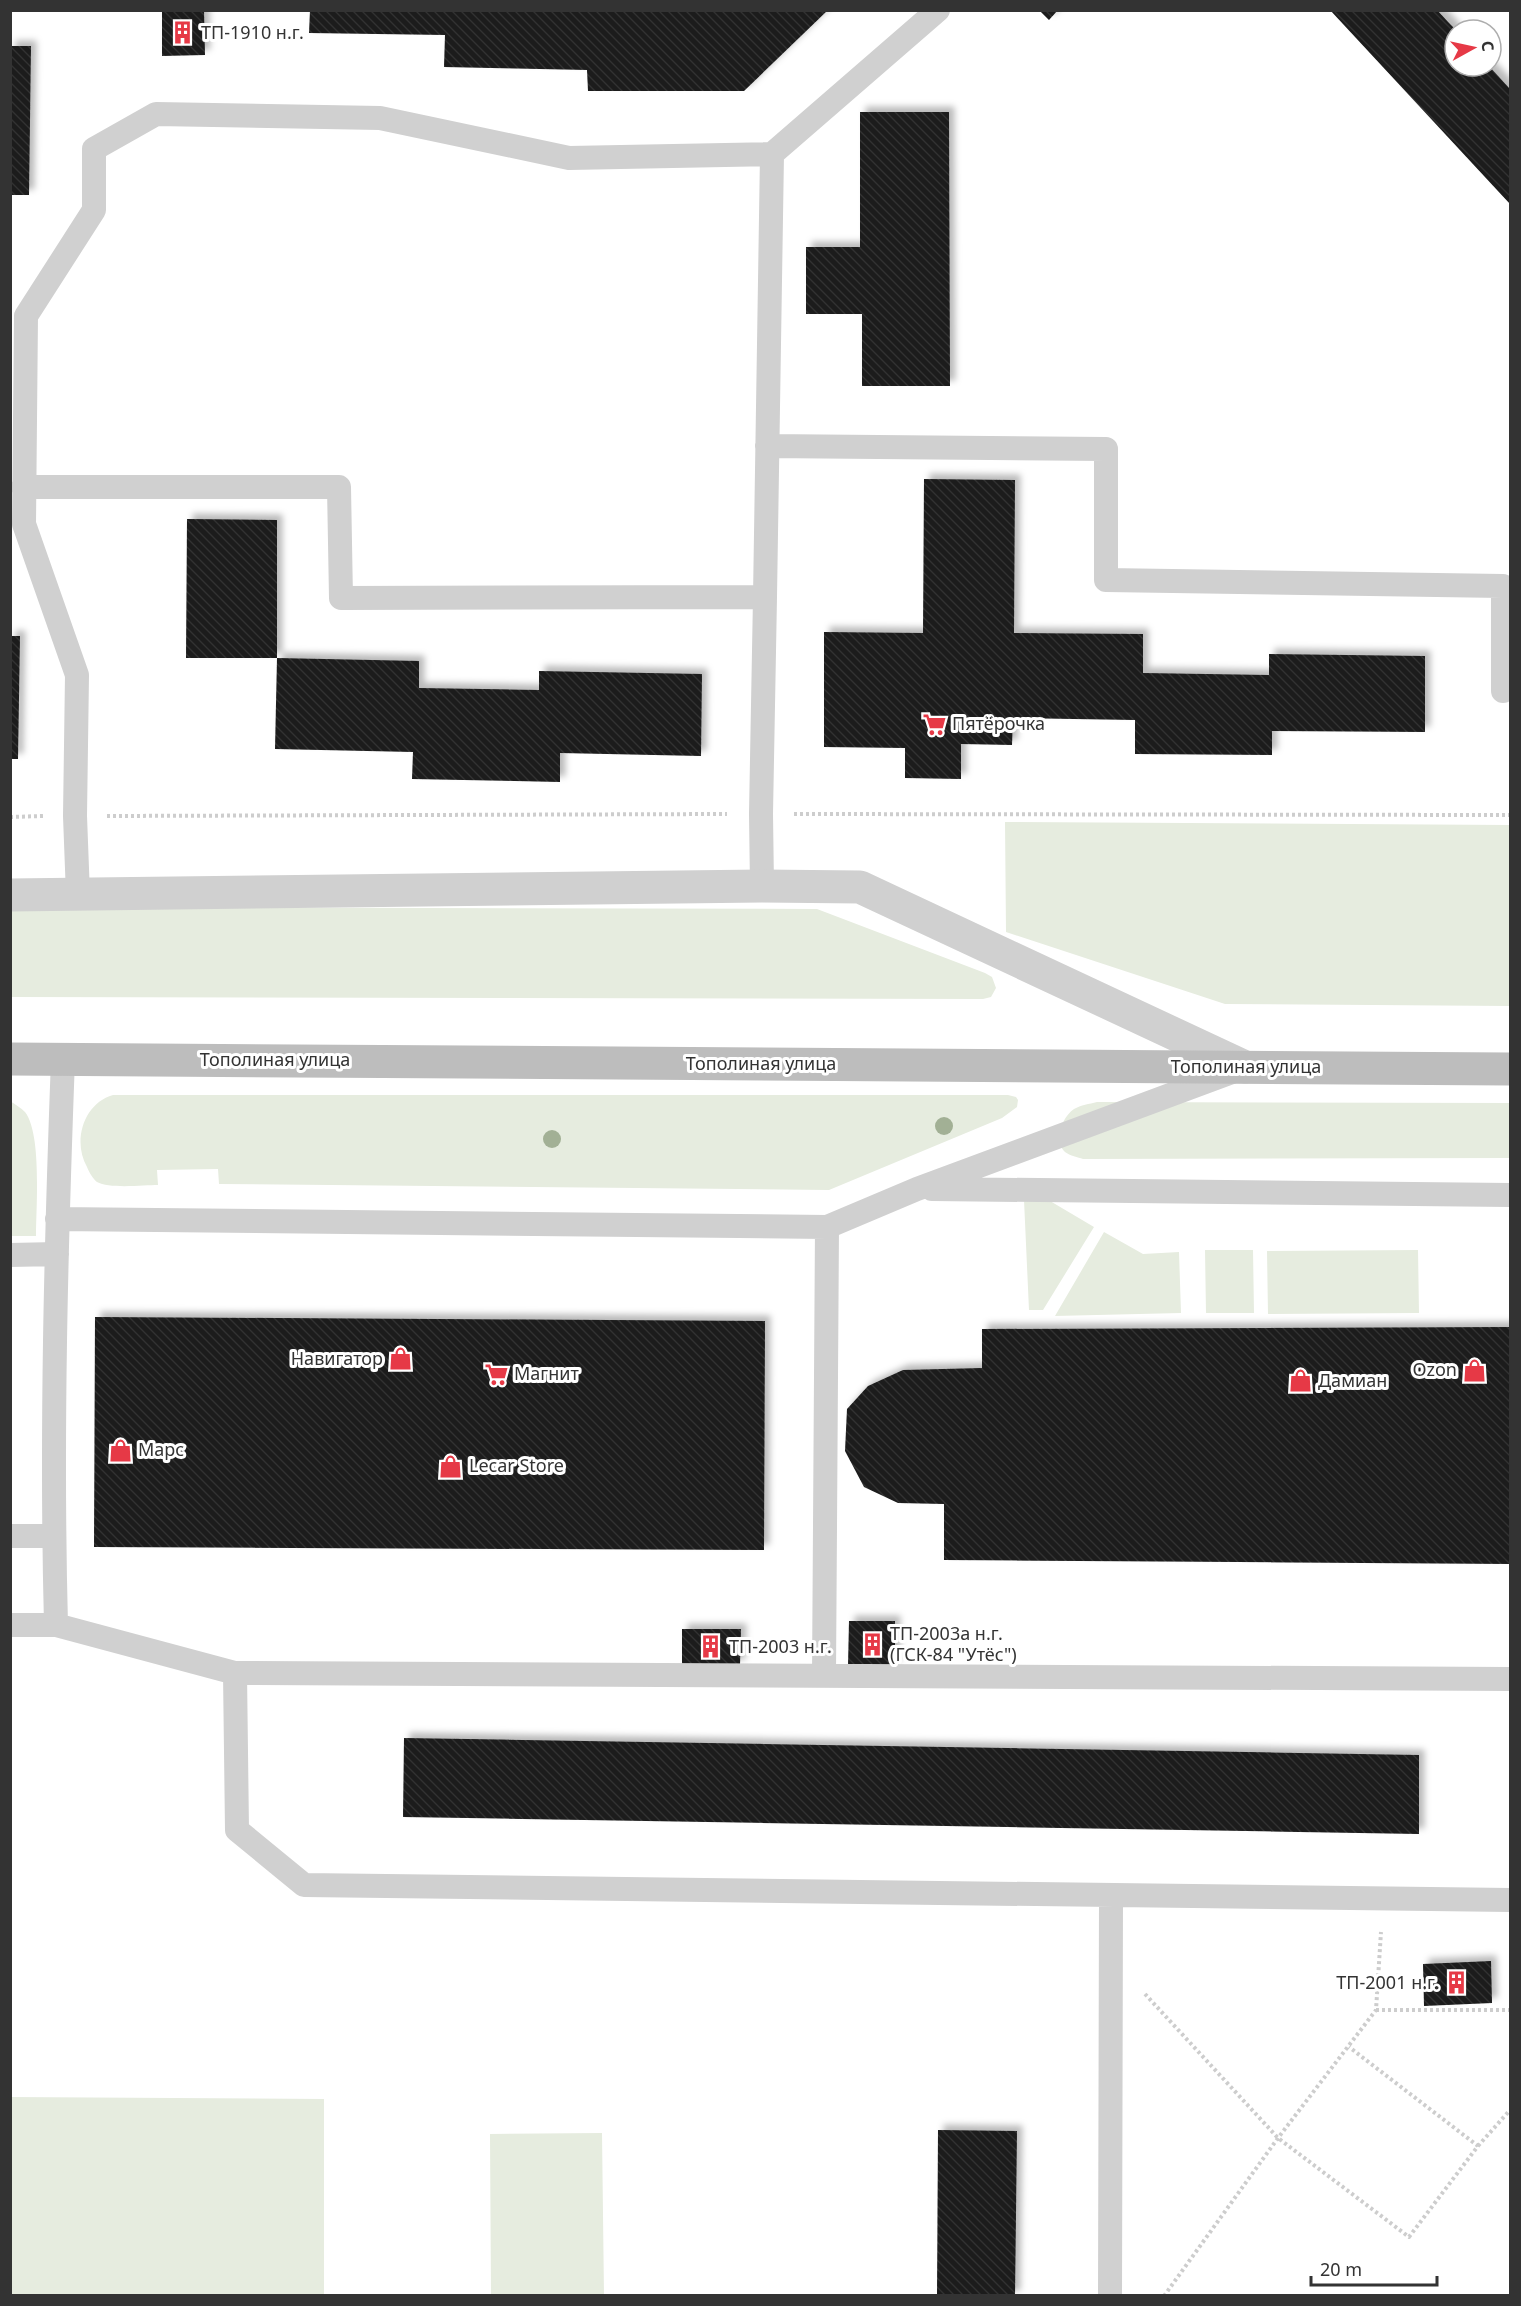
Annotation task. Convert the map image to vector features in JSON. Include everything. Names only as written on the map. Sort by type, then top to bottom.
[{"type":"main road","name":"Тополиная улица","points":[[10,1059],[1510,1069]]},
{"type":"street","points":[[10,895],[762,886],[860,888],[1245,1067]]},
{"type":"lane","points":[[78,895],[75,816],[78,675],[24,524],[26,316],[94,210],[94,148],[156,114],[380,118],[568,158],[772,154],[938,10]]},
{"type":"lane","points":[[762,886],[761,814],[772,154]]},
{"type":"lane","points":[[767,446],[1106,449],[1106,580],[1503,586],[1503,691]]},
{"type":"lane","points":[[23,487],[339,487],[341,598],[765,597]]},
{"type":"lane","points":[[56,1625],[54,1536],[57,1219],[63,1059]]},
{"type":"lane","points":[[57,1219],[827,1227],[917,1189],[1245,1067]]},
{"type":"lane","points":[[917,1189],[1510,1195]]},
{"type":"lane","points":[[824,1676],[827,1227]]},
{"type":"lane","points":[[10,1255],[57,1254]]},
{"type":"lane","points":[[10,1536],[54,1536]]},
{"type":"lane","points":[[10,1625],[56,1625],[235,1673],[1510,1679]]},
{"type":"lane","points":[[235,1673],[237,1830],[303,1885],[1111,1897],[1510,1900]]},
{"type":"lane","points":[[1110,2295],[1111,1897]]},
{"type":"path","points":[[10,816],[1510,815]]},
{"type":"path","points":[[1164,2295],[1278,2138],[1376,2010],[1382,1898]]},
{"type":"path","points":[[1111,1957],[1278,2138],[1409,2237],[1478,2146],[1510,2110]]},
{"type":"path","points":[[1376,2010],[1510,2010]]},
{"type":"path","points":[[1349,2047],[1478,2146]]},
{"type":"shaded area","points":[[1005,822],[1510,825],[1510,1006],[1225,1004],[1006,932]]},
{"type":"shaded area","points":[[11,907],[817,909],[985,973],[992,977],[996,988],[991,997],[983,999],[11,997]]},
{"type":"shaded area","points":[[113,1095],[1008,1095],[1018,1100],[1017,1107],[1002,1118],[829,1190],[219,1184],[218,1169],[157,1170],[158,1185],[102,1184],[96,1181],[83,1157],[81,1135],[88,1114],[103,1099]]},
{"type":"shaded area","points":[[10,1101],[25,1112],[34,1137],[37,1171],[36,1236],[11,1236]]},
{"type":"shaded area","points":[[1097,1102],[1510,1103],[1510,1158],[1083,1159],[1065,1152],[1061,1147],[1059,1136],[1066,1118],[1074,1109]]},
{"type":"shaded area","points":[[1045,1198],[1094,1227],[1043,1310],[1029,1310],[1024,1200]]},
{"type":"shaded area","points":[[1104,1232],[1143,1254],[1179,1252],[1181,1313],[1055,1316]]},
{"type":"shaded area","points":[[1205,1250],[1253,1250],[1254,1313],[1206,1313]]},
{"type":"shaded area","points":[[1418,1250],[1419,1313],[1268,1314],[1267,1251]]},
{"type":"shaded area","points":[[11,2097],[324,2099],[324,2295],[11,2295]]},
{"type":"shaded area","points":[[602,2133],[604,2295],[491,2295],[490,2134]]},
{"type":"building","name":"ТП-1910 н.г.","points":[[162,10],[204,10],[205,55],[162,56]]},
{"type":"building","points":[[310,10],[828,10],[744,91],[588,91],[587,70],[444,67],[445,35],[309,33]]},
{"type":"building","points":[[1039,10],[1058,10],[1049,20]]},
{"type":"building","points":[[1330,10],[1437,10],[1445,18],[1443,78],[1500,78],[1510,89],[1510,204]]},
{"type":"building","points":[[10,46],[31,46],[29,195],[10,195]]},
{"type":"building","points":[[860,112],[949,112],[950,386],[862,386],[862,314],[806,314],[806,247],[860,247]]},
{"type":"building","points":[[924,479],[1015,480],[1014,633],[1143,634],[1143,673],[1269,675],[1269,654],[1425,656],[1425,732],[1272,731],[1272,755],[1135,754],[1135,720],[1013,718],[1012,745],[961,744],[961,779],[905,778],[905,748],[824,747],[824,632],[923,633]]},
{"type":"building","points":[[187,519],[277,520],[277,658],[186,658]]},
{"type":"building","points":[[10,636],[20,636],[18,759],[10,759]]},
{"type":"building","points":[[277,658],[419,661],[419,688],[539,690],[539,671],[702,674],[701,756],[560,753],[560,782],[412,779],[413,752],[275,749]]},
{"type":"building","points":[[95,1317],[765,1321],[764,1550],[94,1547]]},
{"type":"building","points":[[1510,1327],[1510,1564],[944,1560],[944,1504],[898,1503],[864,1487],[845,1451],[847,1409],[868,1386],[903,1370],[982,1368],[982,1329]]},
{"type":"building","name":"ТП-2003а н.г. (ГСК-84 \"Утёс\")","points":[[849,1621],[895,1621],[895,1667],[848,1666]]},
{"type":"building","name":"ТП-2003 н.г.","points":[[682,1629],[741,1629],[740,1665],[682,1664]]},
{"type":"building","points":[[404,1738],[1419,1755],[1419,1834],[403,1817]]},
{"type":"building","name":"ТП-2001 н.г.","points":[[1491,1961],[1492,2003],[1424,2006],[1423,1964]]},
{"type":"building","points":[[938,2130],[1017,2131],[1015,2296],[937,2296]]},
{"type":"place","name":"ТП-1910 н.г.","points":[[183,33]]},
{"type":"place","name":"Пятёрочка","points":[[934,724]]},
{"type":"place","name":"Навигатор","points":[[401,1359]]},
{"type":"place","name":"Ozon","points":[[1475,1370]]},
{"type":"place","name":"Магнит","points":[[496,1374]]},
{"type":"place","name":"Дамиан","points":[[1300,1381]]},
{"type":"place","name":"Марс","points":[[120,1450]]},
{"type":"place","name":"Lecar Store","points":[[451,1466]]},
{"type":"place","name":"ТП-2003а н.г. (ГСК-84 \"Утёс\")","points":[[872,1644]]},
{"type":"place","name":"ТП-2003 н.г.","points":[[711,1647]]},
{"type":"place","name":"ТП-2001 н.г.","points":[[1457,1983]]}]
